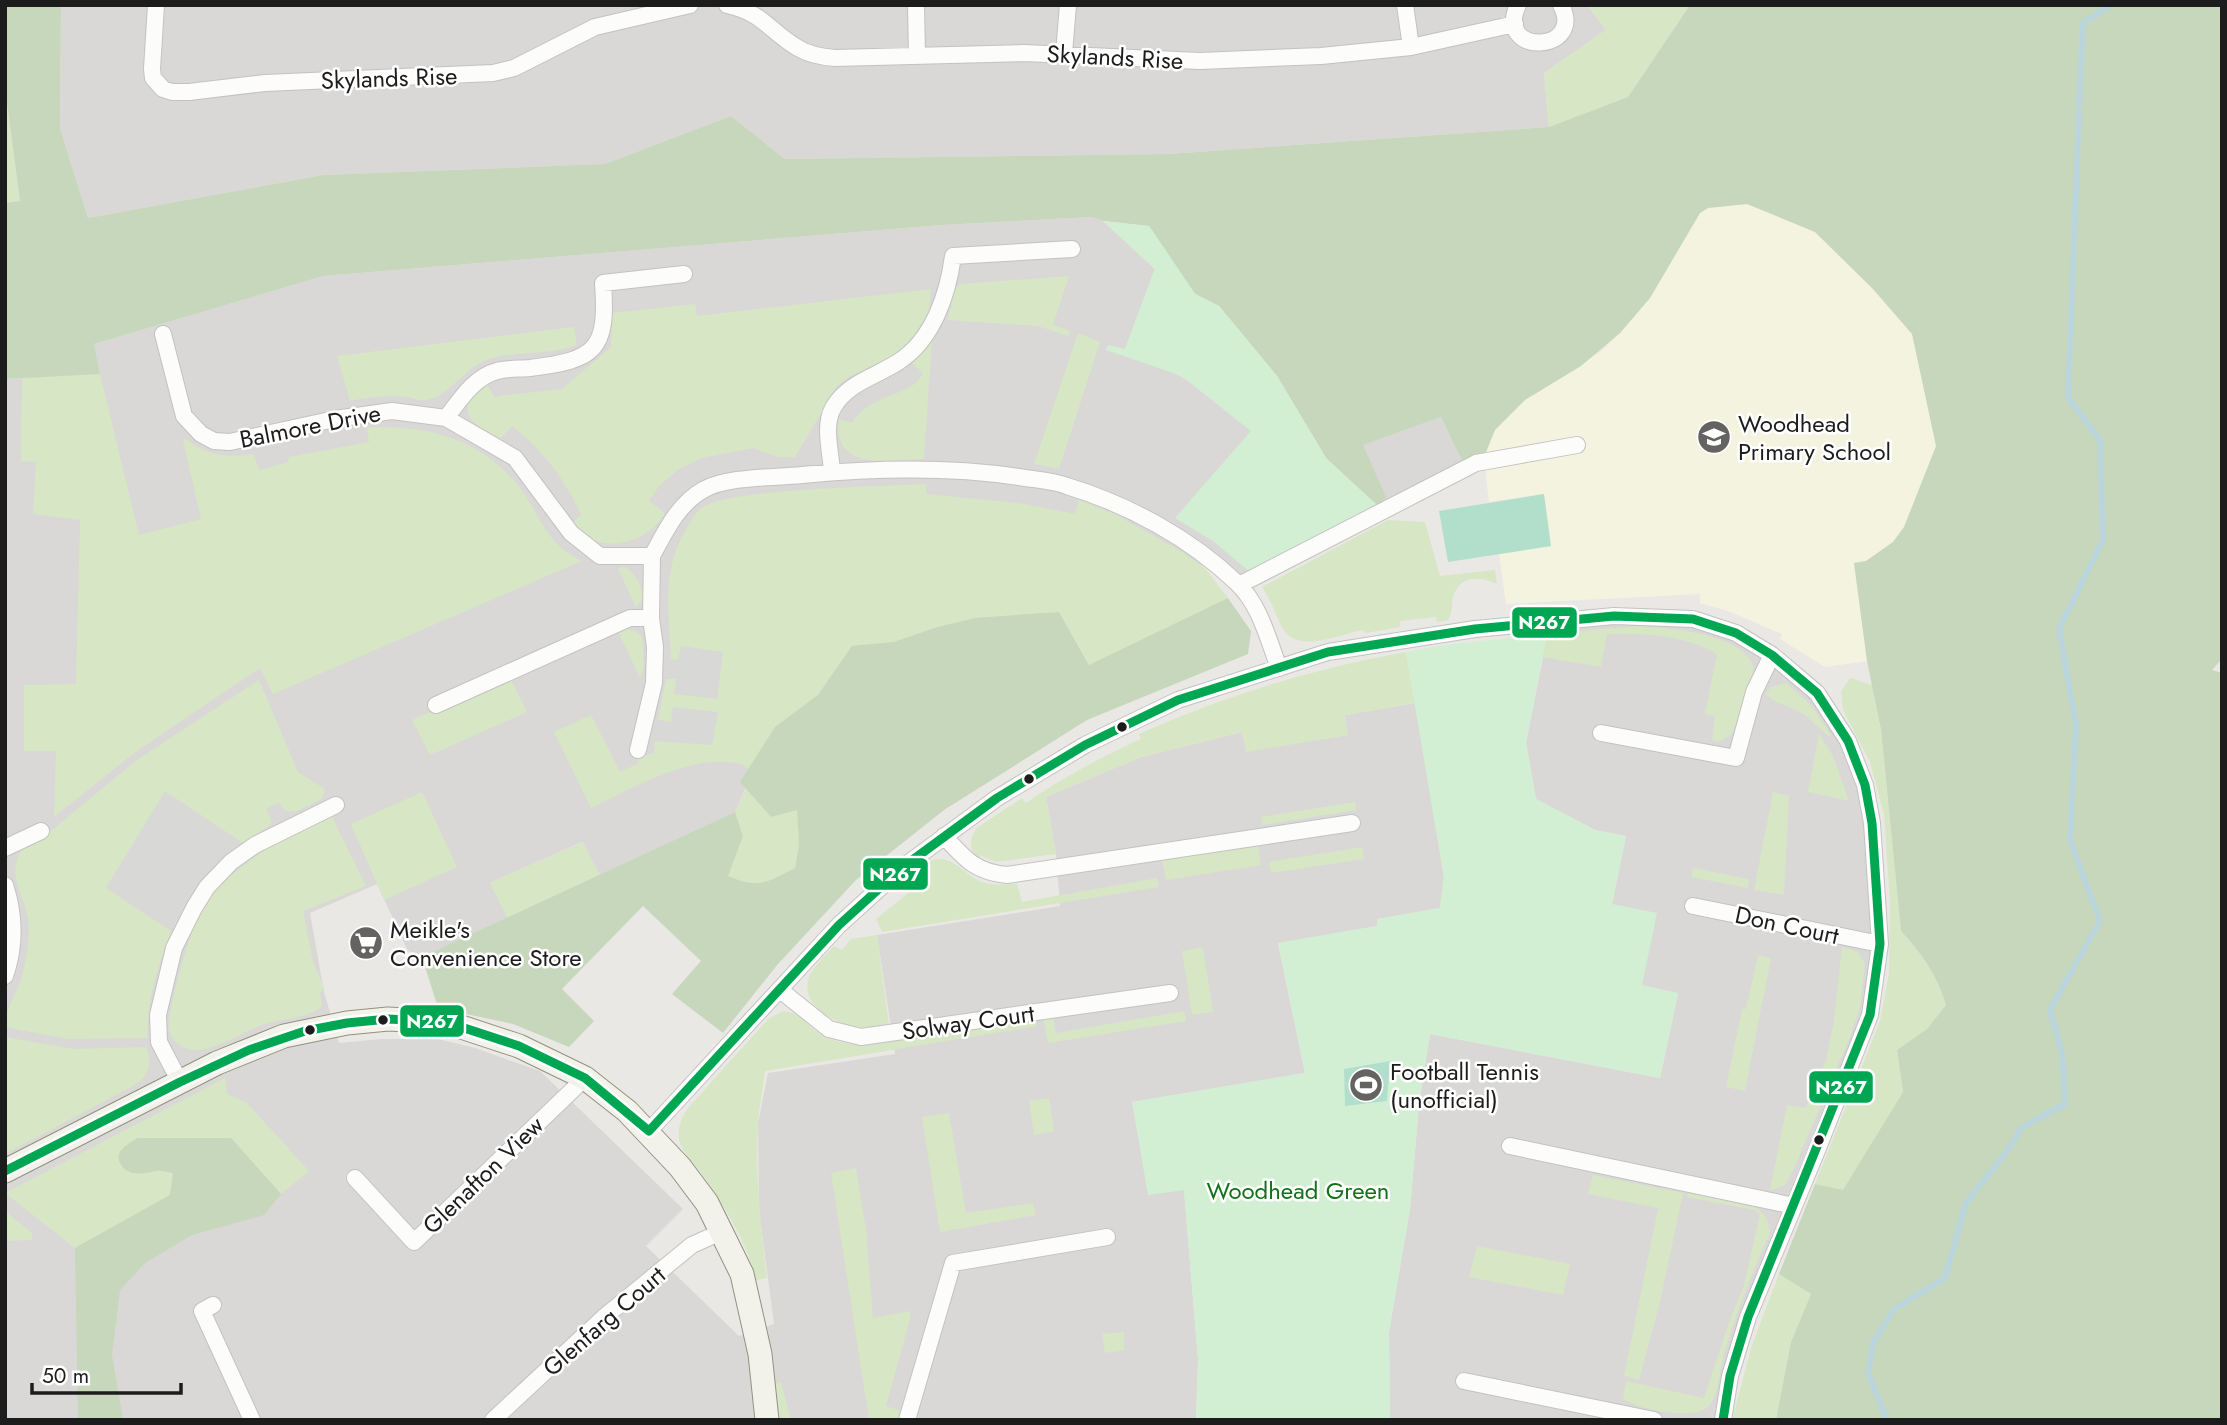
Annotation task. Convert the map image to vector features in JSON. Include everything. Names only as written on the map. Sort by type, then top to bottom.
[{"type":"street","name":"Skylands Rise","points":[[156,5],[153,78],[163,89],[189,92],[265,83],[502,72],[595,27],[690,5]]},
{"type":"street","name":"Skylands Rise","points":[[727,5],[757,15],[799,50],[816,56],[835,58],[1064,53],[1214,60],[1321,56],[1411,47],[1515,24]]},
{"type":"street","points":[[916,5],[917,55]]},
{"type":"street","points":[[1064,53],[1068,5]]},
{"type":"street","points":[[1405,5],[1411,47]]},
{"type":"street","points":[[1518,5],[1514,16],[1518,32],[1530,42],[1546,43],[1560,34],[1564,26],[1565,18],[1561,5]]},
{"type":"street","points":[[832,472],[828,424],[832,410],[845,392],[900,361],[921,340],[942,305],[950,283],[953,256],[1072,249]]},
{"type":"street","points":[[446,418],[481,378],[497,371],[575,360],[588,353],[601,338],[605,313],[603,283],[684,274]]},
{"type":"street","name":"Balmore Drive","points":[[163,334],[184,416],[191,427],[214,442],[252,439],[335,419],[392,411],[446,418],[515,458],[570,533],[600,556],[652,556]]},
{"type":"street","points":[[1240,585],[1476,463],[1577,445]]},
{"type":"street","points":[[638,750],[654,682],[652,556],[687,501],[705,489],[726,483],[832,472],[978,471],[1065,485],[1123,507],[1179,537],[1214,562],[1240,585],[1259,614],[1279,668]]},
{"type":"street","points":[[649,1131],[839,925],[903,867],[997,798],[1085,745],[1178,700],[1328,652],[1475,629],[1614,616],[1693,619],[1736,633],[1773,655],[1817,693],[1848,741],[1866,785],[1873,835],[1880,944],[1870,1015],[1748,1317],[1730,1376],[1723,1420]]},
{"type":"street","points":[[436,705],[630,618],[651,618]]},
{"type":"street","points":[[1601,733],[1736,758],[1754,692],[1773,655]]},
{"type":"street","points":[[180,1082],[159,1042],[158,1016],[174,948],[194,908],[207,887],[231,862],[256,845],[336,805]]},
{"type":"street","points":[[944,836],[965,859],[986,873],[1007,875],[1352,823]]},
{"type":"street","points":[[5,848],[41,831]]},
{"type":"street","points":[[5,885],[14,924],[13,947],[5,976]]},
{"type":"street","name":"Don Court","points":[[1693,906],[1880,944]]},
{"type":"street","name":"Solway Court","points":[[779,990],[829,1029],[860,1037],[1170,993]]},
{"type":"street","points":[[5,1171],[217,1063],[284,1036],[347,1023],[388,1019],[446,1022],[519,1046],[585,1078],[649,1131],[680,1167],[707,1203],[743,1274],[752,1313],[767,1420]]},
{"type":"street","name":"Glenafton View","points":[[355,1178],[414,1242],[585,1078]]},
{"type":"street","points":[[1510,1146],[1794,1206]]},
{"type":"street","name":"Glenfarg Court","points":[[494,1420],[603,1318],[692,1245],[721,1232]]},
{"type":"street","points":[[907,1420],[953,1263],[1107,1237]]},
{"type":"street","points":[[213,1305],[202,1311],[252,1420]]},
{"type":"street","points":[[1465,1381],[1654,1420]]},
{"type":"shaded area","points":[[5,5],[61,5],[60,128],[88,218],[323,175],[605,164],[731,116],[785,159],[1169,154],[1549,127],[1628,97],[1690,5],[2222,5],[2222,659],[2212,670],[2222,673],[2222,1420],[1776,1420],[1791,1342],[1811,1294],[1779,1274],[1815,1184],[1843,1190],[1903,1092],[1897,1050],[1927,1029],[1946,1005],[1928,965],[1901,931],[1881,730],[1867,661],[1854,563],[1866,561],[1893,542],[1904,527],[1936,446],[1912,334],[1873,289],[1815,232],[1747,204],[1708,208],[1700,213],[1650,298],[1620,333],[1581,366],[1525,400],[1495,430],[1484,457],[1463,462],[1441,417],[1363,445],[1386,497],[1377,505],[1326,458],[1277,376],[1219,306],[1195,294],[1149,226],[1103,221],[1092,217],[942,225],[323,276],[94,344],[100,374],[5,379],[5,203],[20,201],[5,88]]},
{"type":"shaded area","points":[[61,5],[1587,5],[1606,30],[1544,73],[1549,127],[1169,154],[785,159],[731,116],[605,164],[323,175],[88,218],[60,128]]},
{"type":"shaded area","name":"Woodhead Primary School","points":[[1747,204],[1815,232],[1873,289],[1912,334],[1937,445],[1904,528],[1893,542],[1869,560],[1854,563],[1867,661],[1825,667],[1780,639],[1782,634],[1728,611],[1700,603],[1700,594],[1506,604],[1499,554],[1551,546],[1543,494],[1489,502],[1484,457],[1495,430],[1525,400],[1600,352],[1620,333],[1650,298],[1700,213],[1708,208]]},
{"type":"shaded area","points":[[1092,217],[1103,221],[1155,269],[1123,355],[1187,380],[1245,426],[1326,458],[1441,417],[1467,468],[1239,585],[1214,562],[1066,606],[765,744],[735,812],[600,875],[582,842],[490,883],[508,918],[422,957],[408,951],[377,884],[310,913],[324,992],[339,1043],[382,1039],[438,1039],[475,1048],[540,1071],[683,1209],[646,1246],[739,1336],[774,1324],[759,1210],[758,1123],[768,1073],[895,1054],[877,935],[1060,906],[1056,854],[1046,797],[1141,757],[1242,732],[1246,751],[1347,735],[1345,715],[1415,703],[1444,877],[1440,908],[1378,919],[1378,926],[1278,943],[1305,1073],[1132,1102],[1184,1190],[1198,1359],[1196,1420],[5,1420],[5,379],[100,374],[94,344],[323,276],[942,225]]},
{"type":"shaded area","points":[[1228,598],[1251,631],[1248,654],[1087,720],[944,810],[856,880],[778,964],[723,1033],[672,994],[701,961],[643,906],[562,989],[594,1021],[569,1047],[513,1024],[438,1008],[422,957],[735,812],[743,836],[728,876],[755,883],[795,868],[799,844],[797,810],[771,817],[740,782],[775,727],[818,695],[852,646],[894,642],[976,618],[1059,612],[1089,665]]},
{"type":"shaded area","points":[[1653,616],[1736,633],[1817,693],[1865,785],[1881,943],[1870,1015],[1759,1291],[1723,1420],[1390,1420],[1389,1332],[1410,1209],[1419,1105],[1430,1034],[1660,1078],[1678,994],[1642,986],[1612,904],[1626,836],[1595,830],[1536,799],[1526,743],[1550,622]]},
{"type":"shaded area","points":[[680,646],[724,652],[717,700],[674,694],[676,679],[666,679],[671,659],[678,660]]},
{"type":"shaded area","points":[[673,707],[718,712],[712,746],[655,741],[658,720],[671,722]]},
{"type":"shaded area","points":[[166,791],[243,843],[227,856],[204,882],[180,912],[171,931],[105,888]]},
{"type":"shaded area","points":[[137,1138],[231,1138],[281,1194],[264,1215],[192,1235],[145,1263],[120,1290],[112,1355],[123,1420],[78,1420],[75,1248],[170,1195],[173,1173],[131,1173],[120,1163],[121,1151]]},
{"type":"green space","points":[[1587,5],[1690,5],[1628,97],[1549,127],[1544,73],[1606,30]]},
{"type":"green space","points":[[5,88],[20,202],[5,203]]},
{"type":"green space","points":[[1103,221],[1149,226],[1195,294],[1219,306],[1277,376],[1326,458],[1377,505],[1251,573],[1213,541],[1175,518],[1251,431],[1187,380],[1106,350],[1108,345],[1125,349],[1155,269]]},
{"type":"green space","points":[[1069,276],[1053,325],[1070,331],[1068,336],[1038,326],[947,320],[952,305],[949,304],[955,288],[960,284]]},
{"type":"green space","points":[[931,289],[929,311],[912,339],[889,359],[850,376],[837,386],[795,457],[778,457],[753,448],[702,458],[679,469],[659,486],[649,501],[665,513],[659,522],[642,536],[621,543],[599,542],[584,535],[571,524],[581,515],[568,489],[552,466],[512,426],[501,438],[478,425],[469,415],[471,400],[478,390],[487,384],[495,398],[562,389],[611,347],[612,313],[695,304],[697,316]]},
{"type":"green space","points":[[574,327],[577,345],[553,351],[493,358],[475,366],[440,394],[425,400],[394,396],[350,401],[337,356]]},
{"type":"green space","points":[[1078,333],[1100,342],[1059,469],[1034,464]]},
{"type":"green space","points":[[932,339],[924,459],[875,461],[852,454],[844,447],[839,436],[839,419],[852,423],[869,406],[918,381],[923,373],[911,362]]},
{"type":"green space","points":[[100,374],[139,535],[201,519],[183,440],[218,454],[254,454],[259,470],[288,462],[289,457],[369,442],[367,428],[388,427],[449,437],[485,455],[517,484],[559,546],[582,561],[273,694],[260,668],[134,753],[54,817],[56,751],[24,751],[24,685],[76,684],[80,520],[33,514],[36,462],[21,461],[22,378]]},
{"type":"green space","points":[[926,484],[926,494],[1019,503],[1075,514],[1079,500],[1113,513],[1182,552],[1204,567],[1228,598],[1091,668],[1059,612],[976,618],[894,642],[852,646],[818,695],[775,727],[753,772],[745,766],[722,761],[683,767],[591,808],[554,732],[591,715],[620,772],[639,763],[637,758],[654,753],[655,741],[712,745],[718,712],[673,707],[671,722],[658,720],[666,679],[676,679],[674,694],[717,699],[723,652],[681,646],[678,660],[671,659],[668,592],[673,559],[679,543],[700,509],[718,501],[774,492]]},
{"type":"green space","points":[[1544,494],[1551,546],[1448,562],[1439,511]]},
{"type":"green space","points":[[1388,520],[1425,522],[1440,576],[1495,570],[1497,584],[1477,579],[1465,581],[1456,590],[1448,620],[1437,622],[1436,617],[1400,621],[1400,627],[1366,633],[1362,630],[1318,641],[1297,640],[1288,635],[1262,587]]},
{"type":"green space","points":[[624,566],[638,580],[641,589],[643,599],[636,607],[618,569]]},
{"type":"green space","points":[[1639,626],[1702,634],[1719,639],[1745,654],[1752,664],[1753,674],[1737,723],[1729,736],[1718,742],[1712,740],[1715,716],[1705,714],[1717,654],[1705,648],[1664,636],[1607,634],[1601,667],[1542,657],[1547,634]]},
{"type":"green space","points":[[623,627],[642,637],[644,666],[640,678],[617,629]]},
{"type":"green space","name":"Woodhead Green","points":[[1547,634],[1526,743],[1536,799],[1595,830],[1626,836],[1612,904],[1657,913],[1642,985],[1678,993],[1660,1078],[1430,1034],[1419,1105],[1410,1209],[1389,1332],[1390,1420],[1196,1420],[1198,1359],[1184,1190],[1148,1195],[1132,1102],[1305,1073],[1278,943],[1377,926],[1377,919],[1440,908],[1444,877],[1406,652],[1451,644]]},
{"type":"green space","points":[[1406,652],[1415,703],[1345,715],[1348,735],[1246,752],[1242,732],[1141,757],[1046,797],[1056,854],[996,862],[982,856],[977,858],[972,850],[971,839],[978,827],[1022,798],[1026,803],[1082,768],[1141,739],[1139,734],[1237,695],[1337,666]]},
{"type":"green space","points":[[509,676],[527,712],[430,755],[412,720]]},
{"type":"green space","points":[[1850,678],[1872,685],[1881,732],[1901,931],[1928,965],[1946,1005],[1927,1029],[1897,1050],[1903,1092],[1843,1191],[1815,1184],[1880,1021],[1889,973],[1890,901],[1884,815],[1870,762],[1843,710],[1841,691]]},
{"type":"green space","points":[[259,680],[298,772],[325,789],[322,799],[295,812],[284,810],[279,802],[266,809],[271,824],[243,843],[165,791],[106,888],[171,931],[151,997],[148,1038],[68,1039],[5,1027],[7,1014],[22,976],[28,940],[28,917],[16,881],[17,861],[21,850],[41,839],[137,760]]},
{"type":"green space","points":[[1786,683],[1811,705],[1831,735],[1828,736],[1804,714],[1765,694],[1771,687]]},
{"type":"green space","points":[[1819,734],[1833,756],[1849,801],[1808,792]]},
{"type":"green space","points":[[746,788],[771,817],[797,809],[799,844],[795,868],[755,883],[727,876],[743,836],[735,812]]},
{"type":"green space","points":[[422,792],[457,867],[384,900],[351,824]]},
{"type":"green space","points":[[1773,792],[1789,796],[1784,895],[1754,890]]},
{"type":"green space","points":[[1355,802],[1356,810],[1262,825],[1261,817]]},
{"type":"green space","points":[[330,813],[366,886],[303,911],[313,962],[325,990],[320,992],[322,1006],[303,1016],[262,1025],[208,1048],[192,1050],[181,1046],[170,1034],[169,1020],[192,930],[202,907],[227,879],[260,853]]},
{"type":"green space","points":[[583,842],[600,875],[508,918],[490,883]]},
{"type":"green space","points":[[1258,846],[1261,865],[1166,880],[1162,860]]},
{"type":"green space","points":[[1362,847],[1364,859],[1271,873],[1269,862]]},
{"type":"green space","points":[[941,859],[982,882],[1017,884],[1022,902],[1157,878],[1159,887],[882,932],[876,919],[918,885],[914,875],[932,860]]},
{"type":"green space","points":[[1693,868],[1749,879],[1748,888],[1691,877]]},
{"type":"green space","points":[[877,935],[889,1024],[852,1026],[824,1014],[816,1007],[808,991],[812,972],[834,946],[842,950],[851,939]]},
{"type":"green space","points":[[1203,947],[1213,1012],[1192,1015],[1182,951]]},
{"type":"green space","points":[[1842,947],[1858,952],[1865,964],[1860,1007],[1850,1037],[1792,1173],[1784,1186],[1770,1190],[1787,1105],[1806,1108],[1826,1060],[1834,1022]]},
{"type":"green space","points":[[1758,955],[1771,958],[1745,1091],[1726,1087],[1742,1009],[1746,1009]]},
{"type":"green space","points":[[783,1011],[797,1016],[826,1037],[859,1045],[1035,1020],[1037,1026],[765,1071],[757,1163],[767,1278],[756,1280],[734,1225],[682,1147],[679,1129],[688,1108],[768,1019]]},
{"type":"green space","points":[[1184,1011],[1186,1021],[1048,1043],[1043,1017],[1053,1016],[1056,1033]]},
{"type":"green space","points":[[5,1037],[73,1049],[146,1047],[148,1069],[143,1078],[133,1086],[5,1154]]},
{"type":"green space","name":"Football Tennis (unofficial)","points":[[1390,1061],[1387,1101],[1345,1106],[1344,1069]]},
{"type":"green space","points":[[225,1078],[227,1094],[246,1102],[309,1171],[281,1194],[231,1138],[143,1174],[158,1170],[173,1173],[170,1195],[75,1248],[5,1193]]},
{"type":"green space","points":[[1049,1098],[1054,1131],[1034,1135],[1029,1101]]},
{"type":"green space","points":[[949,1113],[966,1213],[1033,1203],[1036,1215],[940,1232],[922,1117]]},
{"type":"green space","points":[[856,1168],[866,1230],[873,1318],[910,1311],[886,1406],[901,1411],[898,1420],[869,1420],[831,1173]]},
{"type":"green space","points":[[1593,1175],[1683,1193],[1660,1302],[1639,1380],[1624,1376],[1658,1208],[1588,1194]]},
{"type":"green space","points":[[1688,1193],[1754,1207],[1766,1217],[1770,1233],[1734,1323],[1713,1401],[1702,1410],[1679,1413],[1652,1410],[1623,1398],[1626,1381],[1704,1398],[1744,1285],[1760,1214],[1754,1210],[1687,1197]]},
{"type":"green space","points":[[5,1211],[32,1233],[32,1240],[5,1241]]},
{"type":"green space","points":[[1477,1246],[1570,1264],[1563,1295],[1469,1277]]},
{"type":"green space","points":[[1779,1274],[1811,1294],[1791,1342],[1776,1420],[1732,1420],[1752,1345]]},
{"type":"green space","points":[[1124,1332],[1124,1350],[1105,1353],[1102,1334]]},
{"type":"green space","points":[[781,1382],[791,1420],[779,1420],[774,1384]]},
{"type":"waterway","points":[[2079,104],[2083,23],[2111,5]]},
{"type":"waterway","points":[[1887,1420],[1868,1373],[1873,1343],[1894,1309],[1945,1278],[1966,1203],[2008,1150],[2021,1128],[2065,1104],[2062,1053],[2050,1010],[2100,921],[2070,840],[2076,726],[2059,629],[2103,540],[2100,440],[2068,398],[2079,111]]},
{"type":"transit line","name":"N267","points":[[5,1171],[249,1050],[305,1031],[388,1019],[446,1022],[519,1046],[585,1078],[649,1131],[839,925],[903,867],[997,798],[1085,745],[1178,700],[1328,652],[1475,629],[1614,616],[1693,619],[1736,633],[1772,655],[1817,693],[1848,741],[1865,785],[1872,823],[1880,944],[1870,1015],[1748,1317],[1730,1376],[1723,1420]]},
{"type":"place","name":"Woodhead Primary School","points":[[1714,437]]},
{"type":"place","name":"Meikle's Convenience Store","points":[[366,943]]},
{"type":"place","name":"Football Tennis (unofficial)","points":[[1366,1085]]}]
